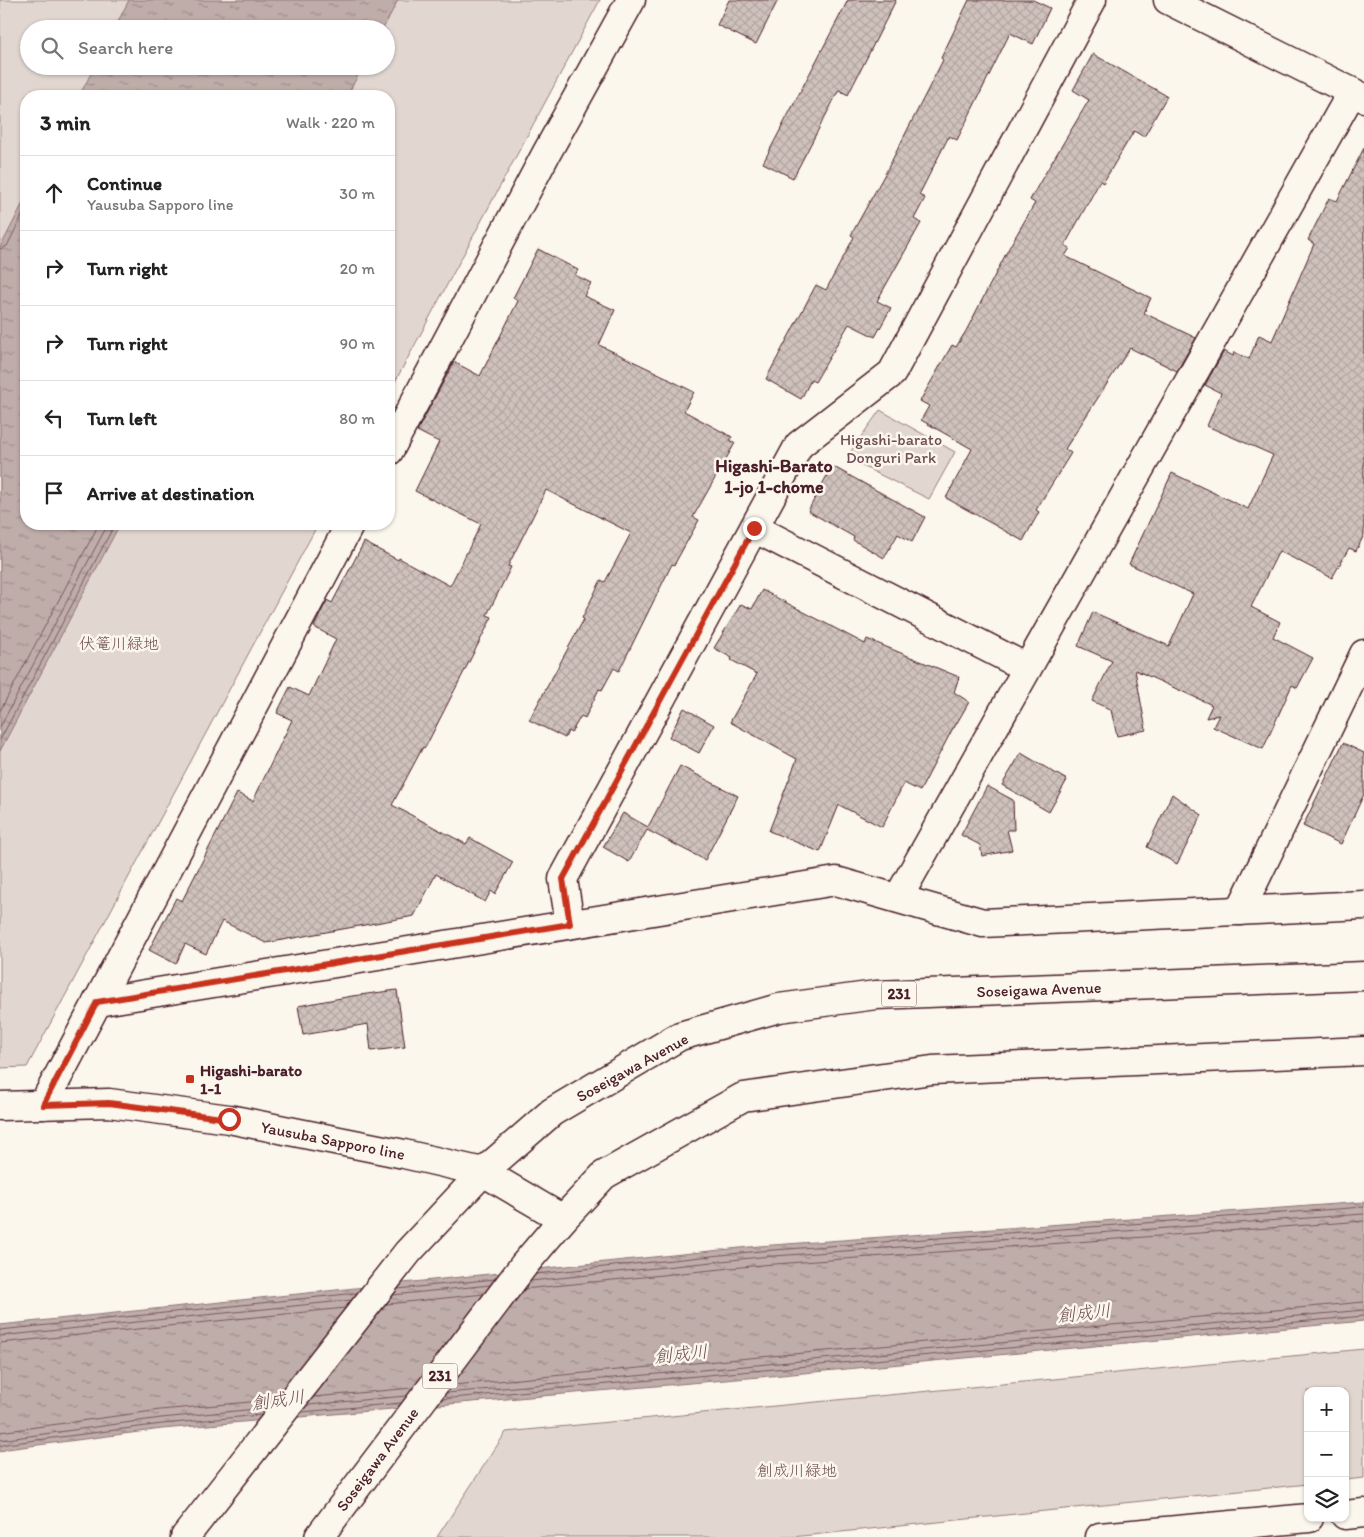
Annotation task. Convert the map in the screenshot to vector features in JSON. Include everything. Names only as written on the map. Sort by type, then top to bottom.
[{"type":"main road","points":[[395,439],[546,154],[631,0]]},
{"type":"main road","points":[[570,924],[563,879],[800,446],[892,372],[1092,0]]},
{"type":"main road","points":[[898,898],[1027,668],[1358,95],[1168,0]]},
{"type":"main road","points":[[754,528],[1027,668]]},
{"type":"main road","points":[[43,1105],[347,530]]},
{"type":"main road","points":[[1240,911],[1364,654]]},
{"type":"main road","points":[[97,1002],[836,881],[983,923],[1364,906]]},
{"type":"main road","name":"Soseigawa Avenue","points":[[185,1537],[408,1252],[483,1172],[552,1112],[680,1036],[779,1008],[876,995],[1364,976]]},
{"type":"main road","name":"Soseigawa Avenue","points":[[319,1537],[524,1265],[604,1175],[743,1097],[932,1070],[1364,1051]]},
{"type":"main road","name":"Yausuba Sapporo line","points":[[0,1106],[109,1103],[229,1119],[404,1154],[483,1172],[563,1219]]},
{"type":"main road","points":[[1349,1515],[1364,1513]]},
{"type":"main road","points":[[1100,1537],[1304,1518]]},
{"type":"green space","name":"伏篭川緑地","points":[[0,0],[600,0],[395,382],[395,90],[20,90],[20,530],[315,530],[27,1067],[0,1068]]},
{"type":"green space","name":"Higashi-barato Donguri Park","points":[[880,410],[955,452],[929,499],[846,458]]},
{"type":"green space","name":"創成川緑地","points":[[1364,1349],[1364,1478],[1349,1480],[1349,1387],[1304,1387],[1304,1484],[792,1537],[437,1537],[506,1432]]},
{"type":"water","points":[[129,0],[398,0],[388,20],[119,20]]},
{"type":"water","points":[[90,75],[358,75],[350,90],[82,90]]},
{"type":"water","points":[[20,209],[20,530],[117,530],[0,751],[0,248]]},
{"type":"water","name":"創成川","points":[[1364,1202],[1364,1321],[771,1376],[162,1429],[7,1449],[0,1452],[0,1325],[759,1246]]},
{"type":"building","points":[[729,0],[778,0],[756,44],[717,25]]},
{"type":"building","points":[[848,0],[896,0],[848,95],[839,90],[793,178],[763,163]]},
{"type":"building","points":[[969,0],[1033,0],[1050,8],[1033,44],[1010,33],[957,140],[949,136],[919,195],[925,198],[914,219],[921,223],[877,301],[891,308],[875,337],[849,324],[815,382],[811,380],[801,399],[766,379],[816,285],[826,290],[854,237],[851,235],[886,172],[943,60],[941,58]]},
{"type":"building","points":[[1093,54],[1167,96],[1144,137],[1134,131],[1103,183],[1100,181],[1065,245],[1070,248],[1065,256],[1151,298],[1144,313],[1196,338],[1177,371],[1130,348],[1065,449],[1071,453],[1036,510],[1039,512],[1023,541],[946,498],[972,449],[921,420],[929,406],[920,401],[952,345],[956,347],[966,331],[1010,246],[1035,203],[1030,200],[1089,100],[1073,90]]},
{"type":"building","points":[[1364,148],[1364,535],[1356,551],[1349,548],[1332,578],[1279,551],[1251,607],[1280,622],[1273,637],[1313,658],[1297,688],[1292,685],[1263,749],[1213,727],[1219,715],[1206,718],[1212,705],[1135,670],[1146,730],[1117,736],[1111,710],[1092,701],[1112,661],[1078,646],[1093,612],[1169,646],[1193,594],[1129,564],[1172,473],[1248,509],[1273,455],[1207,426],[1221,393],[1205,385],[1224,351],[1233,356],[1234,352],[1249,359],[1259,335],[1272,341],[1314,244],[1308,240],[1329,198],[1337,201]]},
{"type":"building","points":[[538,249],[578,270],[575,275],[591,283],[584,296],[615,310],[599,345],[694,392],[684,411],[732,437],[730,441],[735,443],[693,517],[699,520],[674,565],[672,564],[619,671],[614,668],[602,690],[599,689],[585,718],[581,716],[571,733],[568,731],[565,738],[529,720],[584,619],[582,618],[601,580],[605,582],[631,533],[546,490],[508,566],[511,567],[487,615],[492,617],[425,748],[423,747],[392,805],[466,844],[470,838],[513,862],[495,894],[491,891],[485,902],[436,874],[414,916],[266,943],[222,921],[206,954],[185,944],[176,964],[149,950],[176,898],[182,901],[237,793],[253,801],[292,720],[277,713],[290,687],[309,696],[336,639],[314,627],[327,600],[332,603],[364,542],[398,560],[399,558],[450,586],[481,524],[415,491],[439,442],[417,431],[454,362],[480,376],[518,301],[513,298]]},
{"type":"building","points":[[832,466],[925,517],[912,542],[898,534],[884,558],[853,540],[854,537],[808,511]]},
{"type":"building","points":[[762,590],[865,644],[867,639],[959,677],[954,692],[969,702],[920,791],[904,783],[882,827],[839,805],[820,852],[769,831],[797,759],[730,722],[757,674],[714,648],[741,604],[752,609]]},
{"type":"building","points":[[684,708],[714,725],[699,753],[669,737]]},
{"type":"building","points":[[1343,743],[1364,753],[1364,794],[1341,844],[1303,826]]},
{"type":"building","points":[[1021,753],[1067,780],[1049,812],[1002,785]]},
{"type":"building","points":[[680,766],[738,796],[705,860],[647,830],[629,862],[603,847],[623,813],[648,827]]},
{"type":"building","points":[[987,786],[1013,800],[1014,830],[1007,830],[1012,850],[982,856],[980,845],[961,835]]},
{"type":"building","points":[[1172,794],[1202,815],[1177,864],[1147,847]]},
{"type":"building","points":[[397,990],[405,1047],[371,1051],[368,1024],[303,1035],[298,1006]]},
{"type":"place","name":"Higashi-barato 1-1","points":[[190,1079]]},
{"type":"district","name":"Higashi-Barato 1-jo 1-chome","points":[[774,476]]},
{"type":"route","points":[[229,1119],[109,1103],[43,1105],[97,1002],[570,924],[563,879],[754,528]]}]
